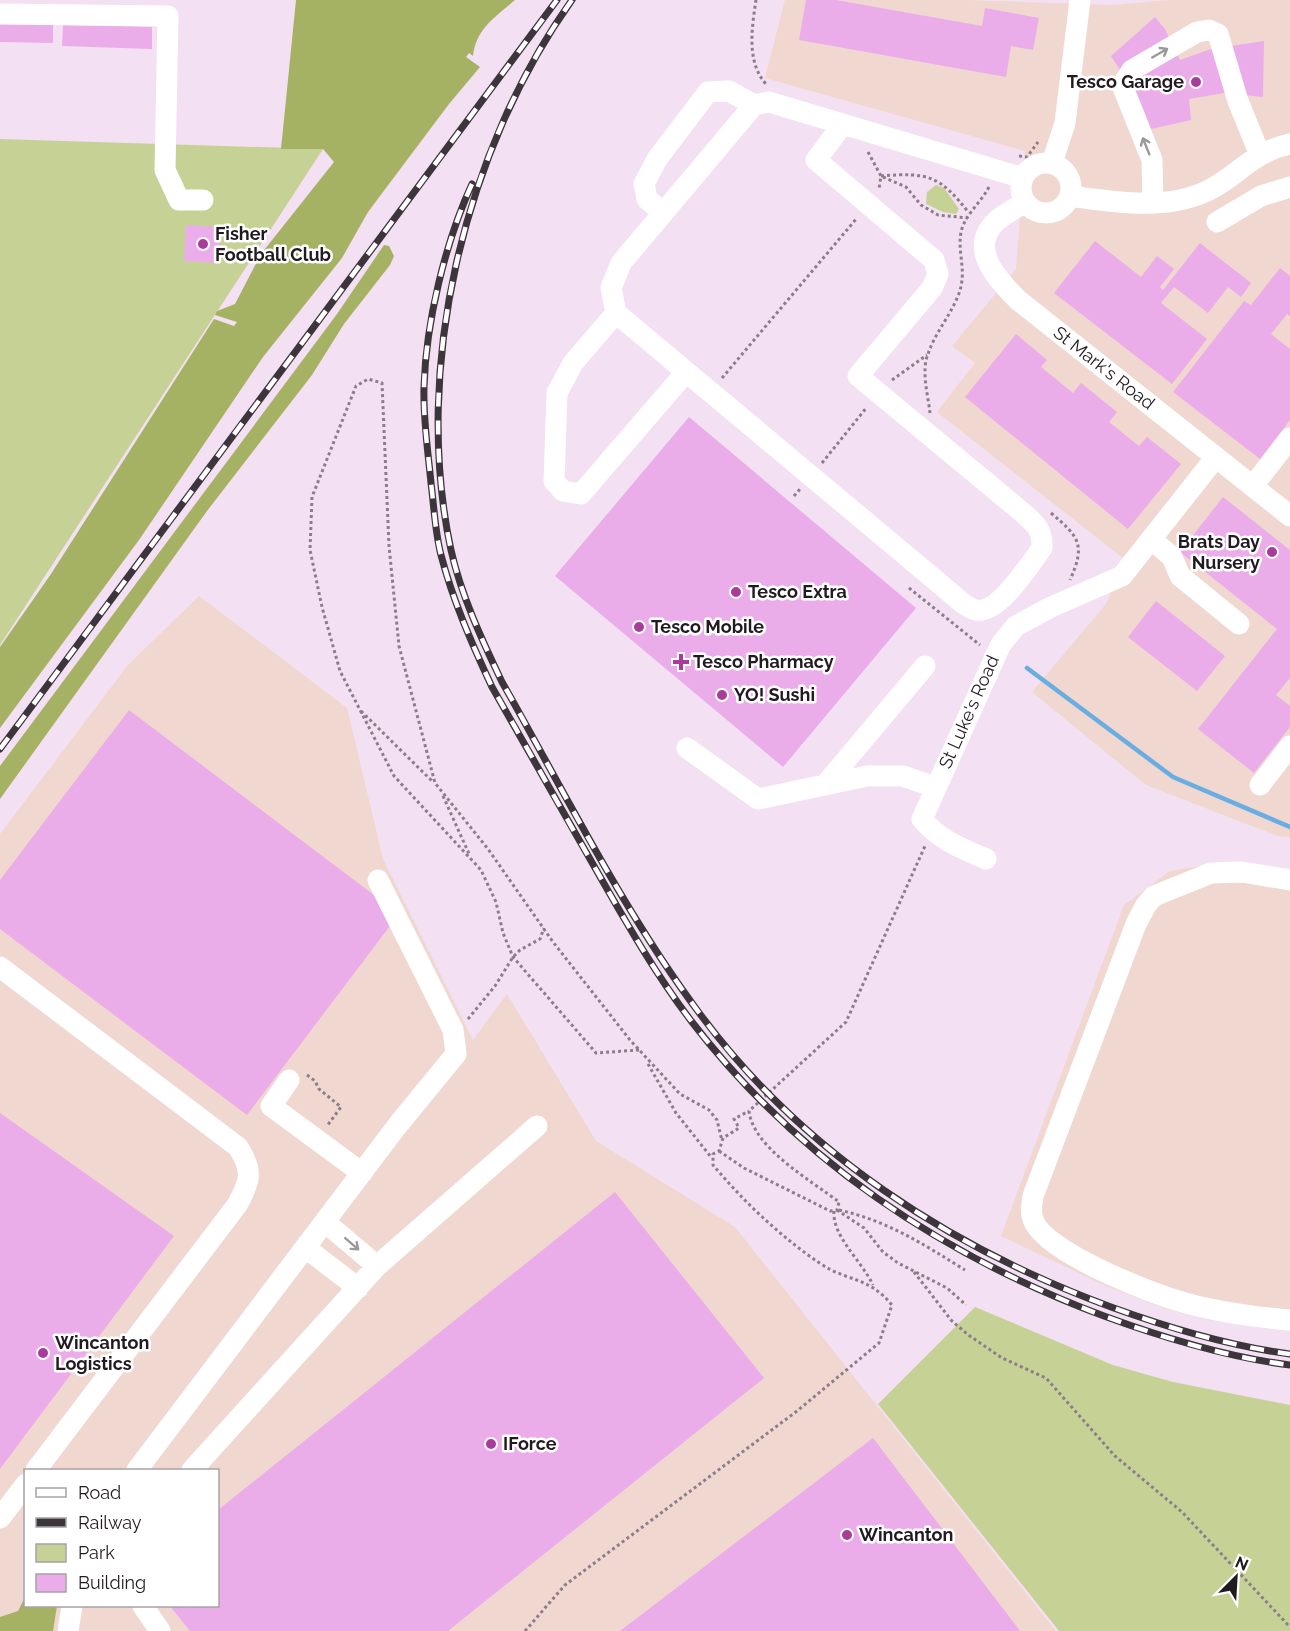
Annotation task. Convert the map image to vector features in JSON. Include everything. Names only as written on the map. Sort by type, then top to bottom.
[{"type":"street","points":[[1052,164],[1065,123],[1080,0]]},
{"type":"street","points":[[0,14],[169,8],[168,137],[165,170],[179,200],[203,200]]},
{"type":"street","points":[[1153,202],[1152,160],[1122,85],[1132,70],[1197,32],[1209,30],[1218,34],[1238,101],[1260,155]]},
{"type":"street","points":[[663,213],[646,199],[644,184],[657,159],[708,92],[729,91],[754,105]]},
{"type":"street","points":[[843,124],[816,160],[867,206],[934,260],[938,274],[932,288],[858,376],[1038,525],[1043,537],[1042,548],[1000,601],[988,609],[977,610],[966,605],[616,314],[611,288],[621,263],[754,105],[769,102],[843,124],[1023,178]]},
{"type":"street","points":[[1070,196],[1153,202],[1176,201],[1206,192],[1260,155],[1290,144]]},
{"type":"street","points":[[1038,164],[1052,164],[1066,173],[1071,188],[1070,196],[1061,208],[1046,213],[1038,212],[1025,202],[1021,189],[1023,178],[1030,168],[1038,164]]},
{"type":"street","points":[[1217,222],[1261,196],[1290,187]]},
{"type":"street","name":"St Mark's Road","points":[[1025,202],[990,228],[985,248],[995,276],[1018,300],[1290,516]]},
{"type":"street","points":[[616,314],[573,363],[557,393],[554,480],[563,491],[581,494],[686,372]]},
{"type":"street","points":[[1253,486],[1290,438]]},
{"type":"street","name":"St Luke's Road","points":[[986,859],[951,843],[932,831],[922,819],[994,654],[1016,626],[1049,608],[1122,576],[1216,457]]},
{"type":"street","points":[[1151,539],[1172,557],[1180,576],[1239,624]]},
{"type":"street","points":[[825,784],[925,666]]},
{"type":"street","points":[[1260,785],[1290,746]]},
{"type":"street","points":[[687,748],[758,799],[867,776],[903,776],[935,787]]},
{"type":"street","points":[[1290,880],[1242,872],[1211,873],[1172,887],[1154,896],[1146,905],[1136,924],[1033,1196],[1031,1207],[1033,1221],[1052,1242],[1096,1268],[1180,1302],[1234,1314],[1290,1320]]},
{"type":"street","points":[[138,1469],[397,1126],[456,1054],[454,1035],[378,880]]},
{"type":"street","points":[[0,967],[238,1147],[248,1163],[248,1184],[237,1205],[37,1469]]},
{"type":"street","points":[[298,1077],[272,1106],[362,1173]]},
{"type":"street","points":[[193,1469],[377,1266],[537,1126]]},
{"type":"street","points":[[325,1222],[377,1266]]},
{"type":"street","points":[[306,1248],[358,1288]]},
{"type":"street","points":[[0,1518],[24,1487]]},
{"type":"street","points":[[68,1631],[72,1607]]},
{"type":"street","points":[[144,1607],[156,1629]]},
{"type":"path","points":[[756,0],[752,41],[756,67],[759,77],[773,91]]},
{"type":"path","points":[[1017,156],[1027,157],[1041,139]]},
{"type":"path","points":[[910,174],[936,180],[949,187],[969,216],[938,215],[921,205],[906,187],[881,176],[910,174]]},
{"type":"path","points":[[710,392],[867,206],[880,187],[881,176]]},
{"type":"path","points":[[794,496],[879,393],[895,378],[927,355]]},
{"type":"path","points":[[435,783],[399,646],[389,546],[382,383],[368,379],[356,386],[312,497],[311,539],[322,607],[340,671],[394,776],[481,870],[496,902],[503,933],[513,957],[596,1053],[639,1050]]},
{"type":"path","points":[[909,588],[984,648]]},
{"type":"path","points":[[358,708],[435,783],[488,849],[544,928],[646,1059],[680,1095],[709,1110],[717,1120],[722,1141]]},
{"type":"path","points":[[440,790],[472,860]]},
{"type":"path","points":[[454,1035],[478,1009],[513,957],[520,950],[540,939],[544,928]]},
{"type":"path","points":[[846,1022],[749,1111],[734,1119],[739,1128],[729,1132],[722,1141],[719,1151],[713,1154],[713,1165],[724,1179],[779,1231],[823,1266],[873,1286]]},
{"type":"path","points":[[646,1059],[676,1113],[713,1158]]},
{"type":"path","points":[[298,1077],[315,1081],[319,1089],[341,1107],[317,1140]]},
{"type":"path","points":[[525,1631],[565,1585],[797,1411],[879,1343],[892,1305],[873,1286],[849,1246],[838,1234],[833,1223],[840,1202],[784,1161],[762,1140],[750,1120],[749,1111]]},
{"type":"path","points":[[719,1151],[744,1168],[830,1211],[860,1215],[905,1232],[965,1270]]},
{"type":"path","points":[[836,1210],[864,1228],[883,1252],[914,1272],[947,1288],[966,1305]]},
{"type":"path","points":[[914,1272],[951,1320],[967,1334],[1002,1358],[1046,1378],[1115,1456],[1182,1512],[1290,1627]]},
{"type":"shaded area","points":[[785,0],[966,0],[1111,5],[1170,0],[1290,0],[1290,837],[1278,836],[1146,785],[1032,692],[1106,604],[1124,559],[937,412],[975,363],[952,346],[1016,269],[1025,151],[765,78]]},
{"type":"shaded area","points":[[199,596],[347,708],[383,859],[473,1040],[507,994],[596,1141],[735,1227],[1056,1631],[0,1631],[0,834],[128,665]]},
{"type":"shaded area","points":[[1220,863],[1290,879],[1290,1330],[1209,1320],[1166,1309],[1104,1285],[1001,1236],[1124,905],[1170,871]]},
{"type":"green space","points":[[296,0],[515,0],[488,24],[478,38],[473,56],[469,53],[466,57],[480,67],[449,104],[368,212],[342,258],[263,357],[139,540],[0,728],[0,647],[51,574],[214,319],[234,326],[237,322],[215,315],[217,311],[235,304],[261,254],[334,162],[323,149],[281,149]]},
{"type":"green space","points":[[0,139],[323,149],[0,645]]},
{"type":"green space","points":[[936,185],[944,188],[959,209],[956,214],[943,212],[926,204],[927,192]]},
{"type":"green space","points":[[384,245],[389,246],[394,256],[390,265],[344,324],[312,375],[207,511],[0,799],[0,766],[337,314]]},
{"type":"green space","points":[[975,1307],[1113,1365],[1173,1382],[1290,1405],[1290,1631],[1059,1631],[878,1404]]},
{"type":"green space","points":[[24,1599],[24,1607],[57,1607],[53,1631],[0,1631],[0,1617],[18,1611]]},
{"type":"building","points":[[806,0],[836,0],[982,26],[985,8],[1039,18],[1033,50],[1011,46],[1006,77],[799,40]]},
{"type":"building","name":"Tesco Garage","points":[[1155,17],[1165,29],[1180,60],[1211,49],[1264,41],[1263,97],[1224,93],[1189,99],[1191,120],[1151,129],[1139,99],[1111,56]]},
{"type":"building","points":[[0,23],[53,24],[53,43],[0,42]]},
{"type":"building","points":[[63,25],[152,27],[152,49],[62,46]]},
{"type":"building","name":"Fisher Football Club","points":[[186,225],[221,227],[219,263],[184,261]]},
{"type":"building","points":[[1095,241],[1141,277],[1157,256],[1174,269],[1160,287],[1163,290],[1200,243],[1251,283],[1241,297],[1228,287],[1208,313],[1174,287],[1161,303],[1207,339],[1172,384],[1054,293]]},
{"type":"building","points":[[1280,268],[1290,276],[1290,316],[1287,314],[1271,334],[1290,349],[1290,420],[1260,459],[1173,392],[1244,301],[1251,305]]},
{"type":"building","points":[[1016,334],[1047,360],[1041,367],[1073,393],[1081,383],[1117,412],[1109,422],[1139,446],[1147,437],[1181,464],[1128,529],[965,397]]},
{"type":"building","name":"Tesco Extra","points":[[689,417],[916,608],[783,767],[555,576]]},
{"type":"building","points":[[1223,497],[1290,550],[1290,678],[1276,695],[1290,706],[1290,727],[1254,773],[1198,729],[1277,629],[1180,552]]},
{"type":"building","points":[[1156,601],[1225,656],[1197,691],[1128,637]]},
{"type":"building","points":[[129,710],[399,914],[247,1115],[0,929],[0,880]]},
{"type":"building","name":"Wincanton Logistics","points":[[0,1113],[174,1236],[0,1469]]},
{"type":"building","name":"IForce","points":[[615,1192],[764,1378],[448,1631],[190,1631],[171,1607],[219,1607],[219,1509]]},
{"type":"building","name":"Wincanton","points":[[873,1438],[1020,1631],[620,1631]]},
{"type":"waterway","points":[[1027,668],[1173,777],[1290,827]]},
{"type":"railway","points":[[0,749],[557,0]]},
{"type":"railway","points":[[572,0],[534,60],[502,124],[476,192],[456,263],[444,336],[438,409],[441,480],[451,550],[466,600],[502,682],[620,893],[672,975],[741,1064],[785,1110],[833,1152],[884,1190],[938,1225],[994,1256],[1052,1283],[1111,1307],[1177,1329],[1244,1346],[1290,1354]]},
{"type":"railway","points":[[472,184],[445,257],[433,310],[426,362],[425,423],[437,537],[441,555],[451,589],[492,687],[626,922],[678,1003],[734,1072],[778,1118],[826,1160],[877,1198],[931,1233],[1044,1292],[1104,1316],[1196,1346],[1266,1362],[1290,1365]]},
{"type":"place","name":"Tesco Garage","points":[[1196,82]]},
{"type":"place","name":"Fisher Football Club","points":[[203,244]]},
{"type":"place","name":"Brats Day Nursery","points":[[1272,552]]},
{"type":"place","name":"Tesco Extra","points":[[736,592]]},
{"type":"place","name":"Tesco Mobile","points":[[639,627]]},
{"type":"place","name":"Tesco Pharmacy","points":[[681,662]]},
{"type":"place","name":"YO! Sushi","points":[[722,695]]},
{"type":"place","name":"Wincanton Logistics","points":[[43,1353]]},
{"type":"place","name":"IForce","points":[[491,1444]]},
{"type":"place","name":"Wincanton","points":[[847,1535]]}]
